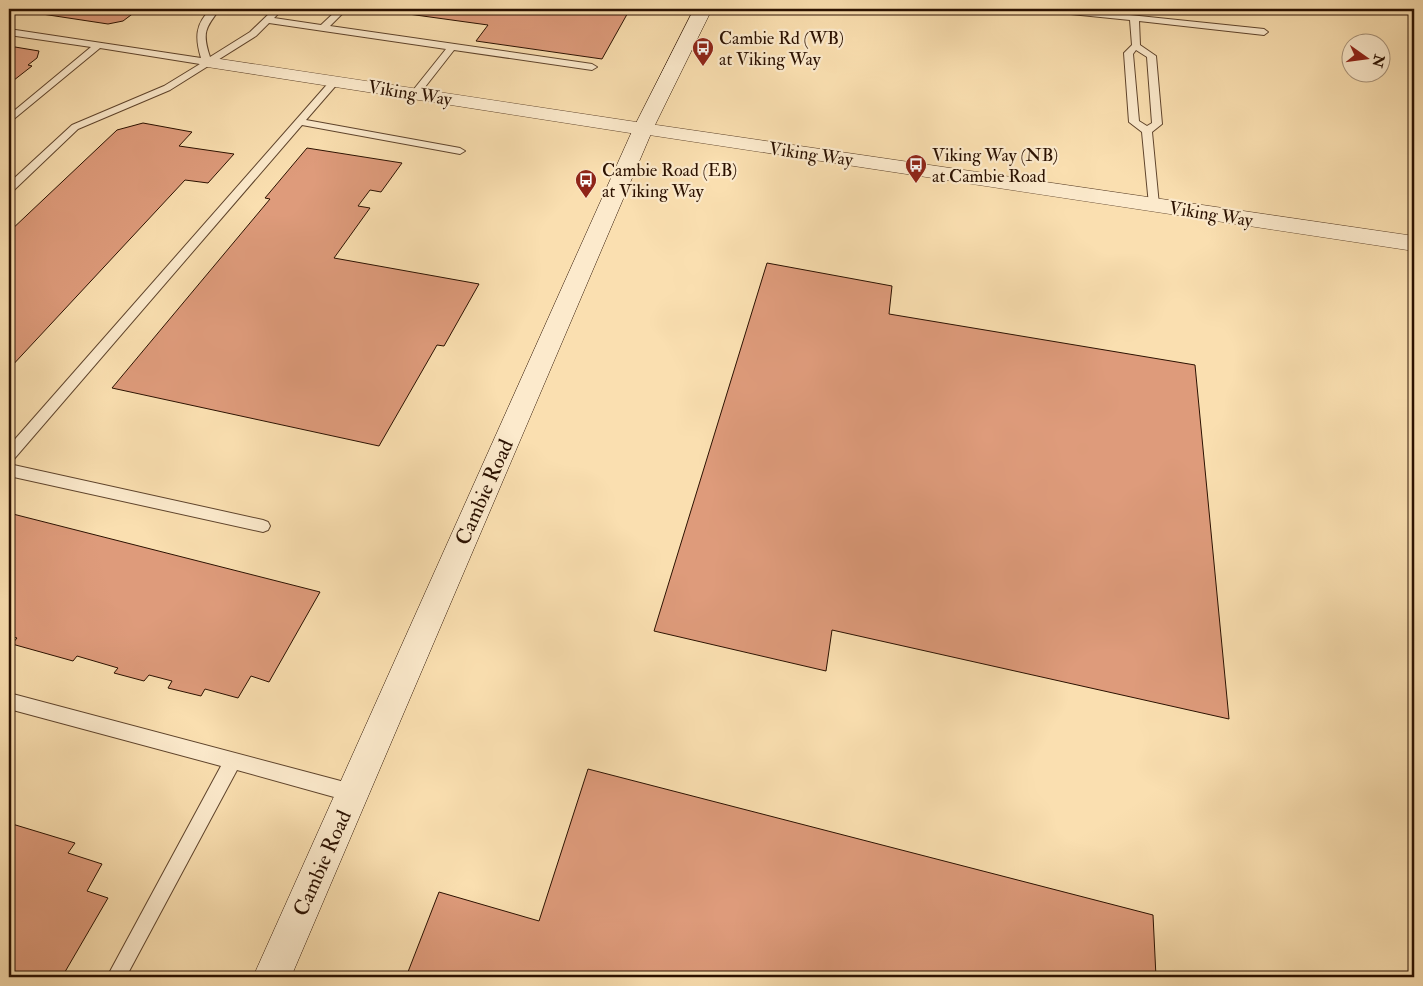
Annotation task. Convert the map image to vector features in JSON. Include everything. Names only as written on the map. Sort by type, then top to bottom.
[{"type":"street","name":"Cambie Road","points":[[272,977],[643,129],[703,9]]},
{"type":"street","name":"Viking Way","points":[[207,62],[1414,244]]},
{"type":"lane","points":[[207,62],[199,39],[206,18],[216,9]]},
{"type":"lane","points":[[9,189],[75,127],[167,88],[253,34],[279,9]]},
{"type":"lane","points":[[323,28],[343,9]]},
{"type":"lane","points":[[1051,9],[1264,32]]},
{"type":"lane","points":[[1134,18],[1136,46]]},
{"type":"lane","points":[[267,20],[592,67]]},
{"type":"lane","points":[[9,32],[207,62]]},
{"type":"lane","points":[[9,120],[99,46]]},
{"type":"lane","points":[[1136,46],[1151,56],[1157,124],[1146,131]]},
{"type":"lane","points":[[1136,46],[1128,53],[1134,122],[1146,131],[1154,205]]},
{"type":"lane","points":[[415,94],[452,47]]},
{"type":"lane","points":[[9,455],[334,82]]},
{"type":"lane","points":[[299,122],[460,151]]},
{"type":"lane","points":[[9,470],[263,526]]},
{"type":"lane","points":[[9,701],[352,793]]},
{"type":"lane","points":[[116,977],[232,762]]},
{"type":"building","points":[[9,9],[139,9],[123,21],[108,24]]},
{"type":"building","points":[[372,9],[630,9],[602,59],[476,41],[488,25]]},
{"type":"building","points":[[9,46],[39,51],[37,58],[28,65],[32,66],[9,84]]},
{"type":"building","points":[[143,123],[192,132],[179,146],[234,154],[208,183],[185,180],[9,369],[9,232],[117,130]]},
{"type":"building","points":[[307,148],[402,163],[381,192],[370,190],[358,206],[370,208],[334,258],[479,284],[444,346],[437,345],[379,446],[112,388],[270,199],[265,198]]},
{"type":"building","points":[[767,263],[892,286],[889,314],[1195,365],[1229,719],[832,630],[826,671],[654,631]]},
{"type":"building","points":[[9,513],[320,592],[269,682],[251,676],[238,698],[205,689],[201,696],[168,688],[172,681],[149,675],[144,681],[114,673],[118,668],[77,656],[73,661],[12,644],[17,638],[9,636]]},
{"type":"building","points":[[588,769],[1153,915],[1156,977],[406,977],[439,892],[539,921]]},
{"type":"building","points":[[9,823],[75,843],[68,853],[102,864],[87,891],[108,898],[62,977],[9,977]]},
{"type":"place","name":"Cambie Rd (WB) at Viking Way","points":[[703,67]]},
{"type":"place","name":"Viking Way (NB) at Cambie Road","points":[[916,184]]},
{"type":"place","name":"Cambie Road (EB) at Viking Way","points":[[586,199]]}]
